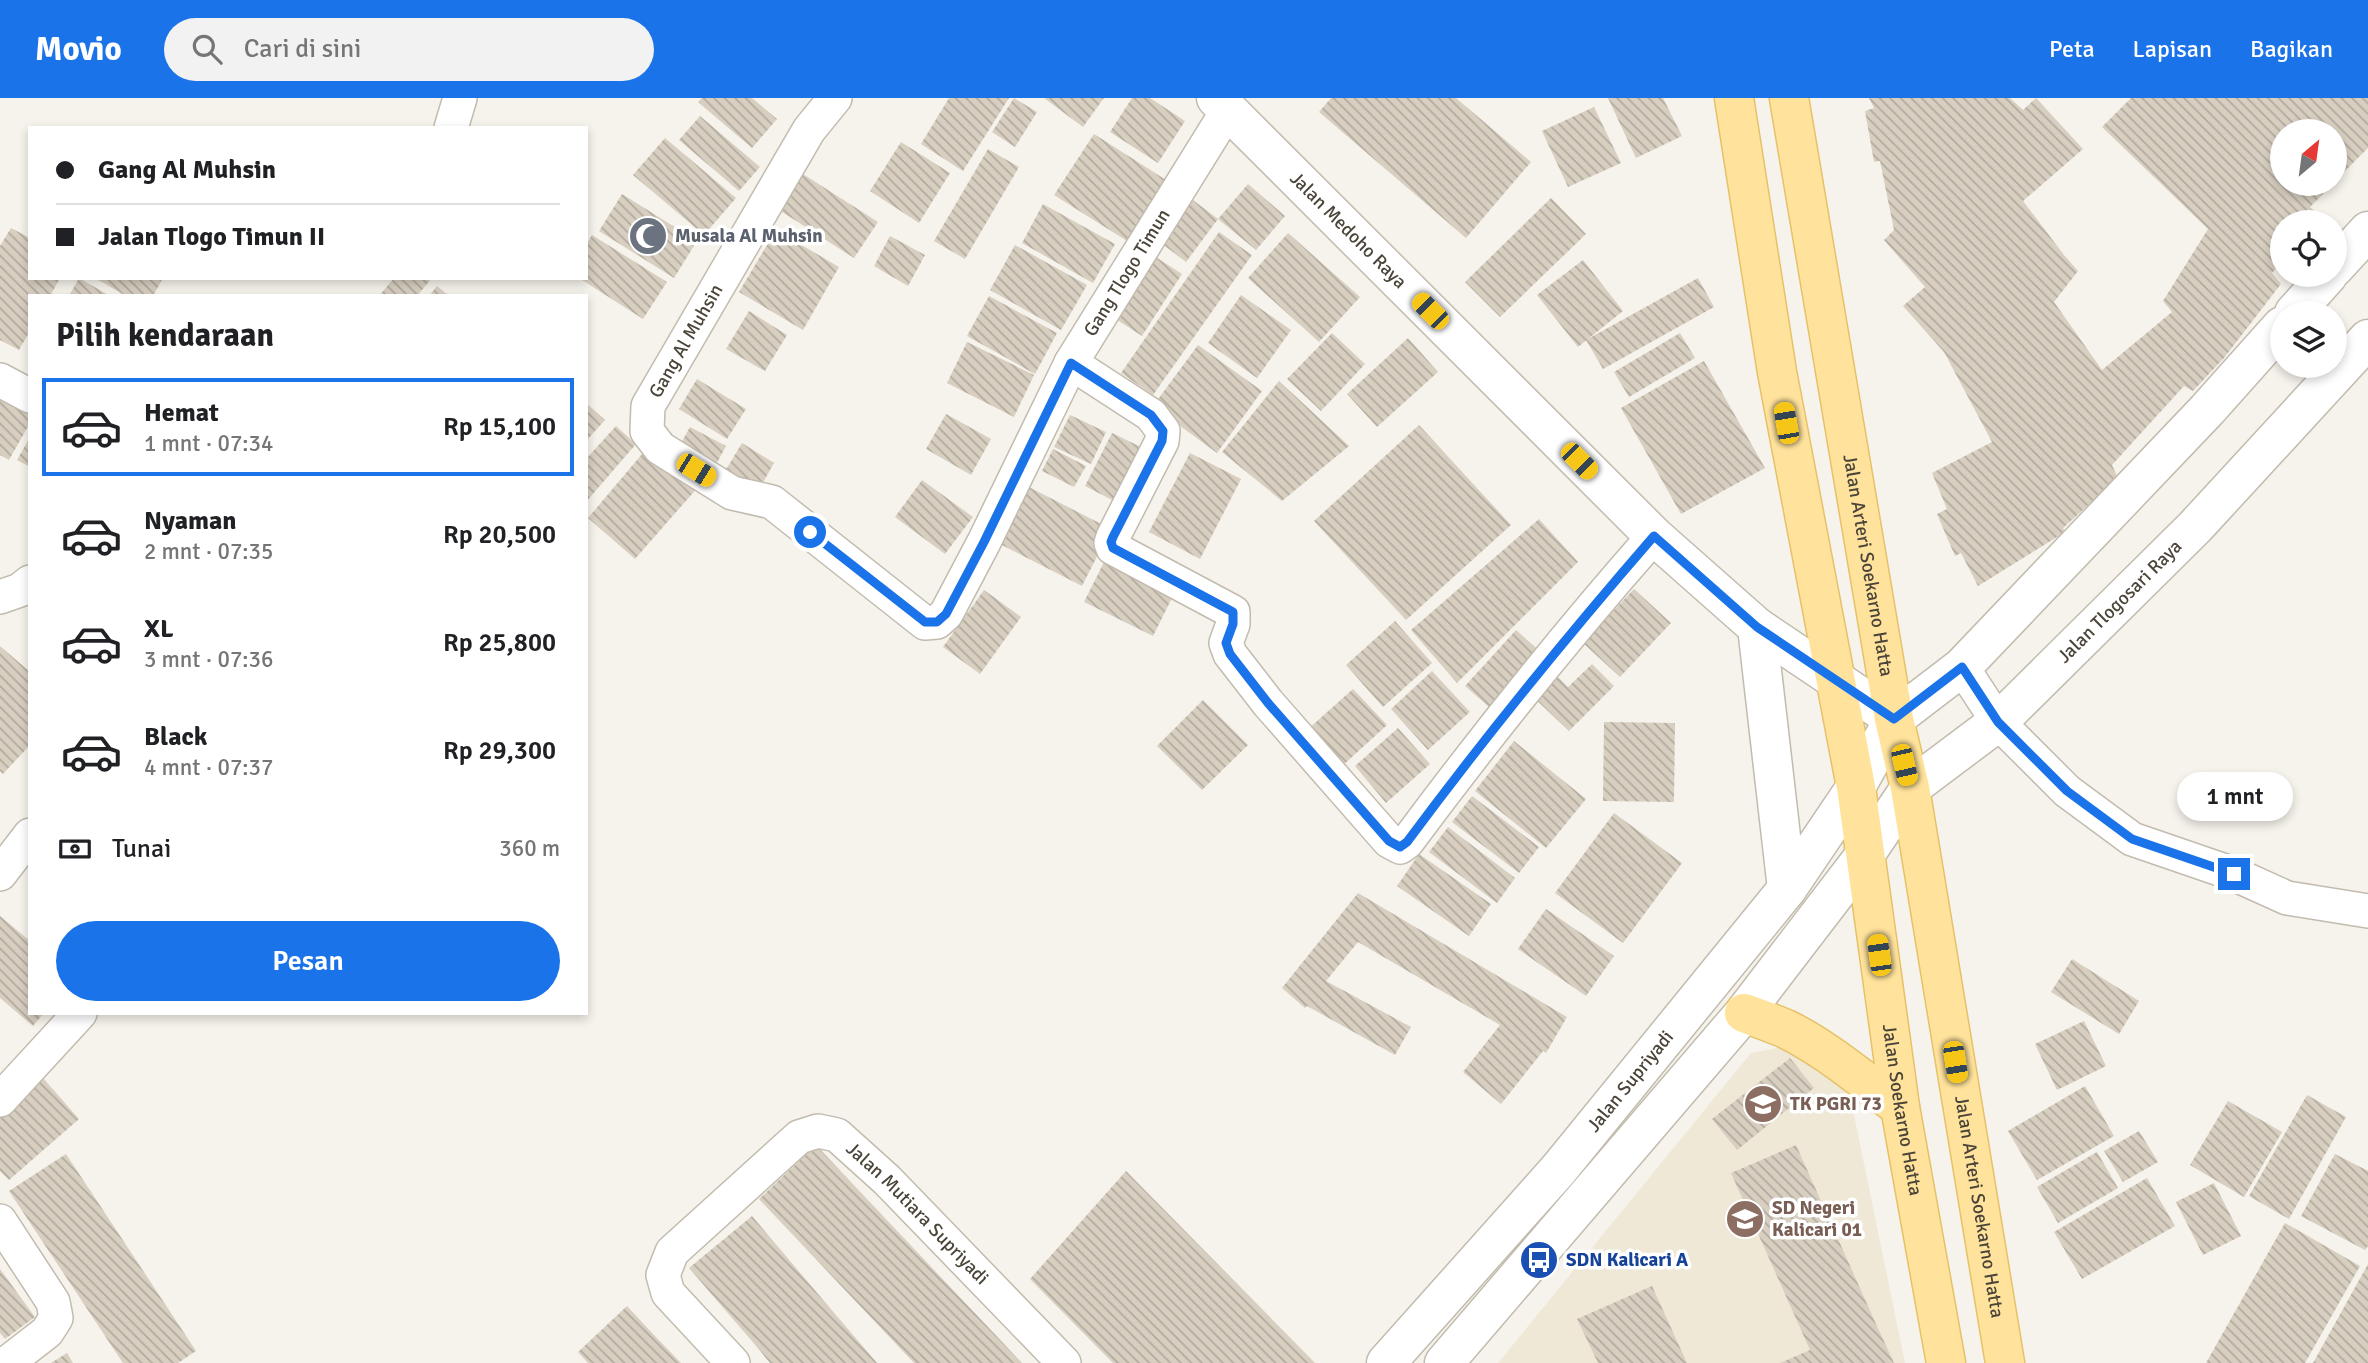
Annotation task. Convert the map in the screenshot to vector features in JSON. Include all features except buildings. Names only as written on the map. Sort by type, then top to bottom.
[{"type":"main road","points":[[1734,98],[1777,372],[1856,787],[1864,855]]},
{"type":"main road","name":"Jalan Arteri Soekarno Hatta","points":[[1788,98],[1894,719],[1910,788],[2006,1363]]},
{"type":"main road","name":"Jalan Soekarno Hatta","points":[[1864,855],[1900,1107],[1946,1363]]},
{"type":"main road","points":[[1744,1013],[1785,1029],[1809,1043],[1846,1066],[1900,1107]]},
{"type":"street","points":[[452,126],[460,98]]},
{"type":"street","name":"Gang Al Muhsin","points":[[835,98],[809,130],[648,406],[648,431],[660,448],[732,493],[772,502],[868,577]]},
{"type":"street","name":"Gang Tlogo Timun","points":[[868,577],[925,622],[937,622],[946,614],[1071,363],[1222,104]]},
{"type":"street","name":"Jalan Medoho Raya","points":[[1222,104],[1654,536],[1757,627],[1894,719]]},
{"type":"street","points":[[2347,254],[2368,231]]},
{"type":"street","points":[[2305,301],[2318,287]]},
{"type":"street","points":[[1856,787],[1894,719],[1962,667],[2207,410],[2270,339]]},
{"type":"street","name":"Jalan Tlogosari Raya","points":[[1864,855],[1910,788],[1998,722],[2195,527],[2368,339]]},
{"type":"street","points":[[1071,363],[1151,415],[1163,431],[1162,441],[1113,537],[1113,548],[1233,612],[1233,624],[1226,643],[1230,654],[1268,703],[1389,841],[1400,847],[1407,842],[1464,764],[1579,622],[1654,536]]},
{"type":"street","points":[[0,380],[28,395]]},
{"type":"street","points":[[0,597],[20,590],[28,584]]},
{"type":"street","points":[[1757,627],[1787,889]]},
{"type":"street","points":[[1962,667],[1998,722],[2067,791],[2132,839],[2234,874],[2287,898],[2368,911]]},
{"type":"street","name":"Jalan Supriyadi","points":[[1386,1363],[1559,1169],[1787,889],[1856,787]]},
{"type":"street","points":[[0,874],[28,838]]},
{"type":"street","name":"Jalan Supriyadi","points":[[1444,1363],[1744,1013],[1864,855]]},
{"type":"street","points":[[0,1100],[78,1015]]},
{"type":"street","name":"Jalan Mutiara Supriyadi","points":[[733,1363],[668,1293],[663,1275],[672,1252],[799,1137],[818,1131],[837,1135],[887,1180],[1064,1363]]},
{"type":"street","points":[[1559,1169],[1588,1194]]},
{"type":"street","points":[[0,1221],[53,1302],[56,1318],[47,1332],[7,1363]]},
{"type":"shaded area","name":"SD Negeri Kalicari 01","points":[[1798,1044],[1846,1076],[1905,1363],[1498,1363],[1751,1053]]},
{"type":"place","name":"Musala Al Muhsin","points":[[648,236]]},
{"type":"place","name":"TK PGRI 73","points":[[1763,1104]]},
{"type":"place","name":"SD Negeri Kalicari 01","points":[[1745,1219]]},
{"type":"place","name":"SDN Kalicari A","points":[[1539,1260]]},
{"type":"route","points":[[810,532],[925,622],[937,622],[946,614],[984,542],[1071,363],[1151,415],[1163,431],[1162,441],[1113,537],[1113,548],[1233,612],[1235,616],[1226,643],[1230,654],[1268,703],[1389,841],[1400,847],[1407,842],[1464,764],[1579,622],[1654,536],[1757,627],[1894,719],[1962,667],[1998,722],[2067,791],[2132,839],[2234,874]]}]
